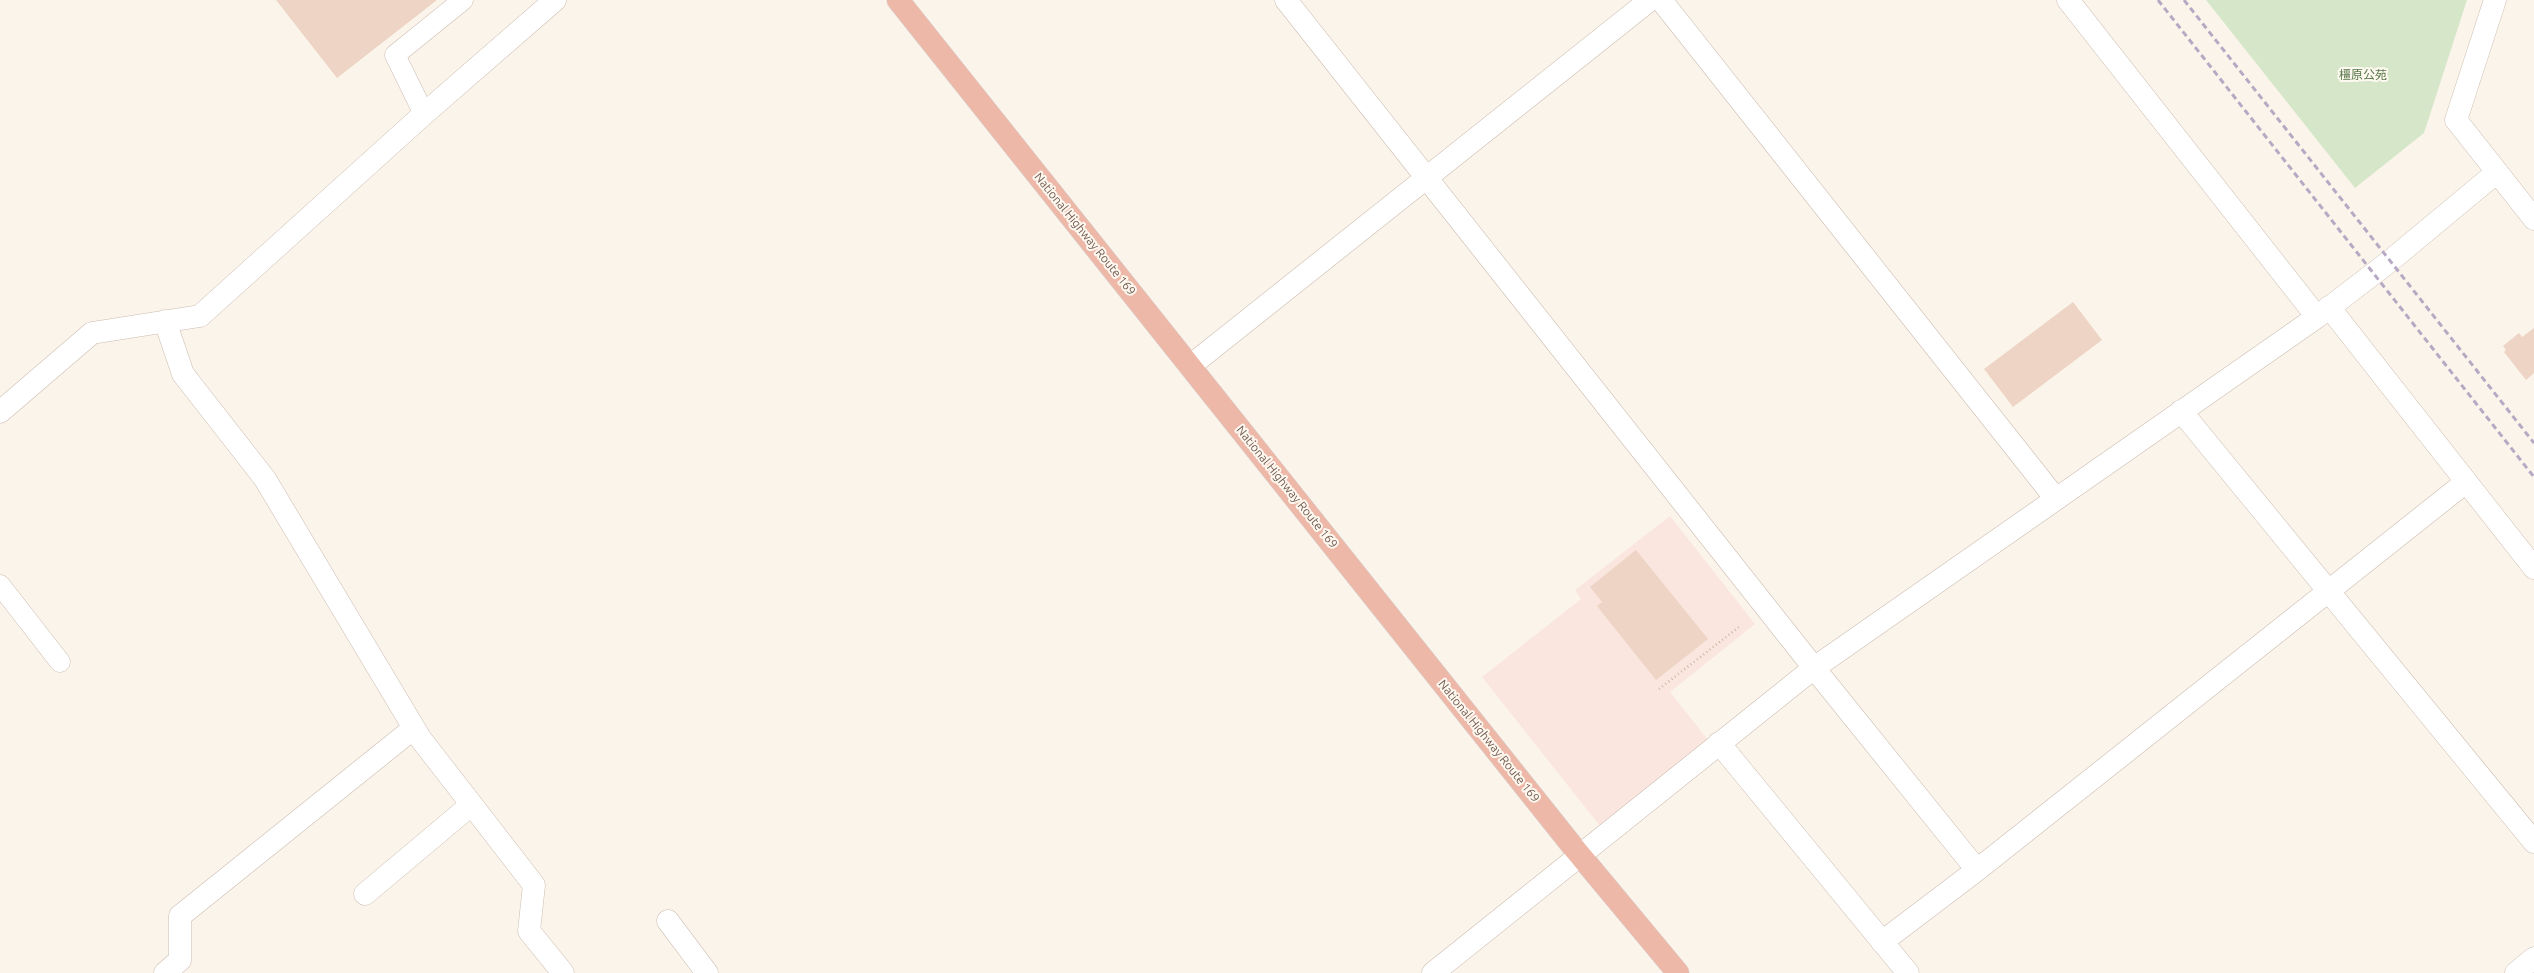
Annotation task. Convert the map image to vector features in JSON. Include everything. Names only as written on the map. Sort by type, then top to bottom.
[{"type":"highway","name":"National Highway Route 169","points":[[898,0],[1580,854],[1678,973]]},
{"type":"street","points":[[0,412],[92,333],[200,316],[424,114],[555,0]]},
{"type":"street","points":[[1286,0],[1814,668],[1977,870]]},
{"type":"street","points":[[1190,366],[1650,0]]},
{"type":"street","points":[[1661,0],[2056,499]]},
{"type":"street","points":[[2068,0],[2323,312],[2466,482],[2534,568]]},
{"type":"street","points":[[2495,0],[2456,120],[2496,173],[2534,219]]},
{"type":"street","points":[[1433,973],[1814,668],[2323,312],[2390,261],[2496,173]]},
{"type":"street","points":[[165,321],[183,374],[265,479],[414,728],[471,805],[534,885],[529,931],[563,973]]},
{"type":"street","points":[[2181,411],[2534,842]]},
{"type":"street","points":[[1882,942],[1977,870],[2466,482]]},
{"type":"street","points":[[165,973],[180,960],[180,916],[414,728]]},
{"type":"street","points":[[1719,743],[1908,973]]},
{"type":"street","points":[[365,894],[471,805]]},
{"type":"street","points":[[668,921],[707,973]]},
{"type":"street","points":[[2516,973],[2534,958]]},
{"type":"lane","points":[[424,114],[395,55],[463,0]]},
{"type":"lane","points":[[0,585],[60,662]]},
{"type":"path","points":[[1659,689],[1717,644]]},
{"type":"shaded area","points":[[1670,516],[1755,624],[1670,692],[1708,740],[1600,826],[1482,677],[1581,599],[1575,590]]},
{"type":"green space","name":"橿原公苑","points":[[2206,0],[2467,0],[2424,133],[2355,188]]},
{"type":"building","points":[[276,0],[437,0],[337,78]]},
{"type":"building","points":[[2073,302],[2102,340],[2013,407],[1984,369]]},
{"type":"building","points":[[2534,328],[2534,373],[2526,380],[2504,352],[2506,350],[2503,346],[2519,333],[2522,337]]},
{"type":"building","points":[[1636,550],[1708,639],[1656,680],[1597,606],[1602,602],[1590,587]]},
{"type":"railway","points":[[2158,0],[2534,477]]},
{"type":"railway","points":[[2184,0],[2534,443]]}]
